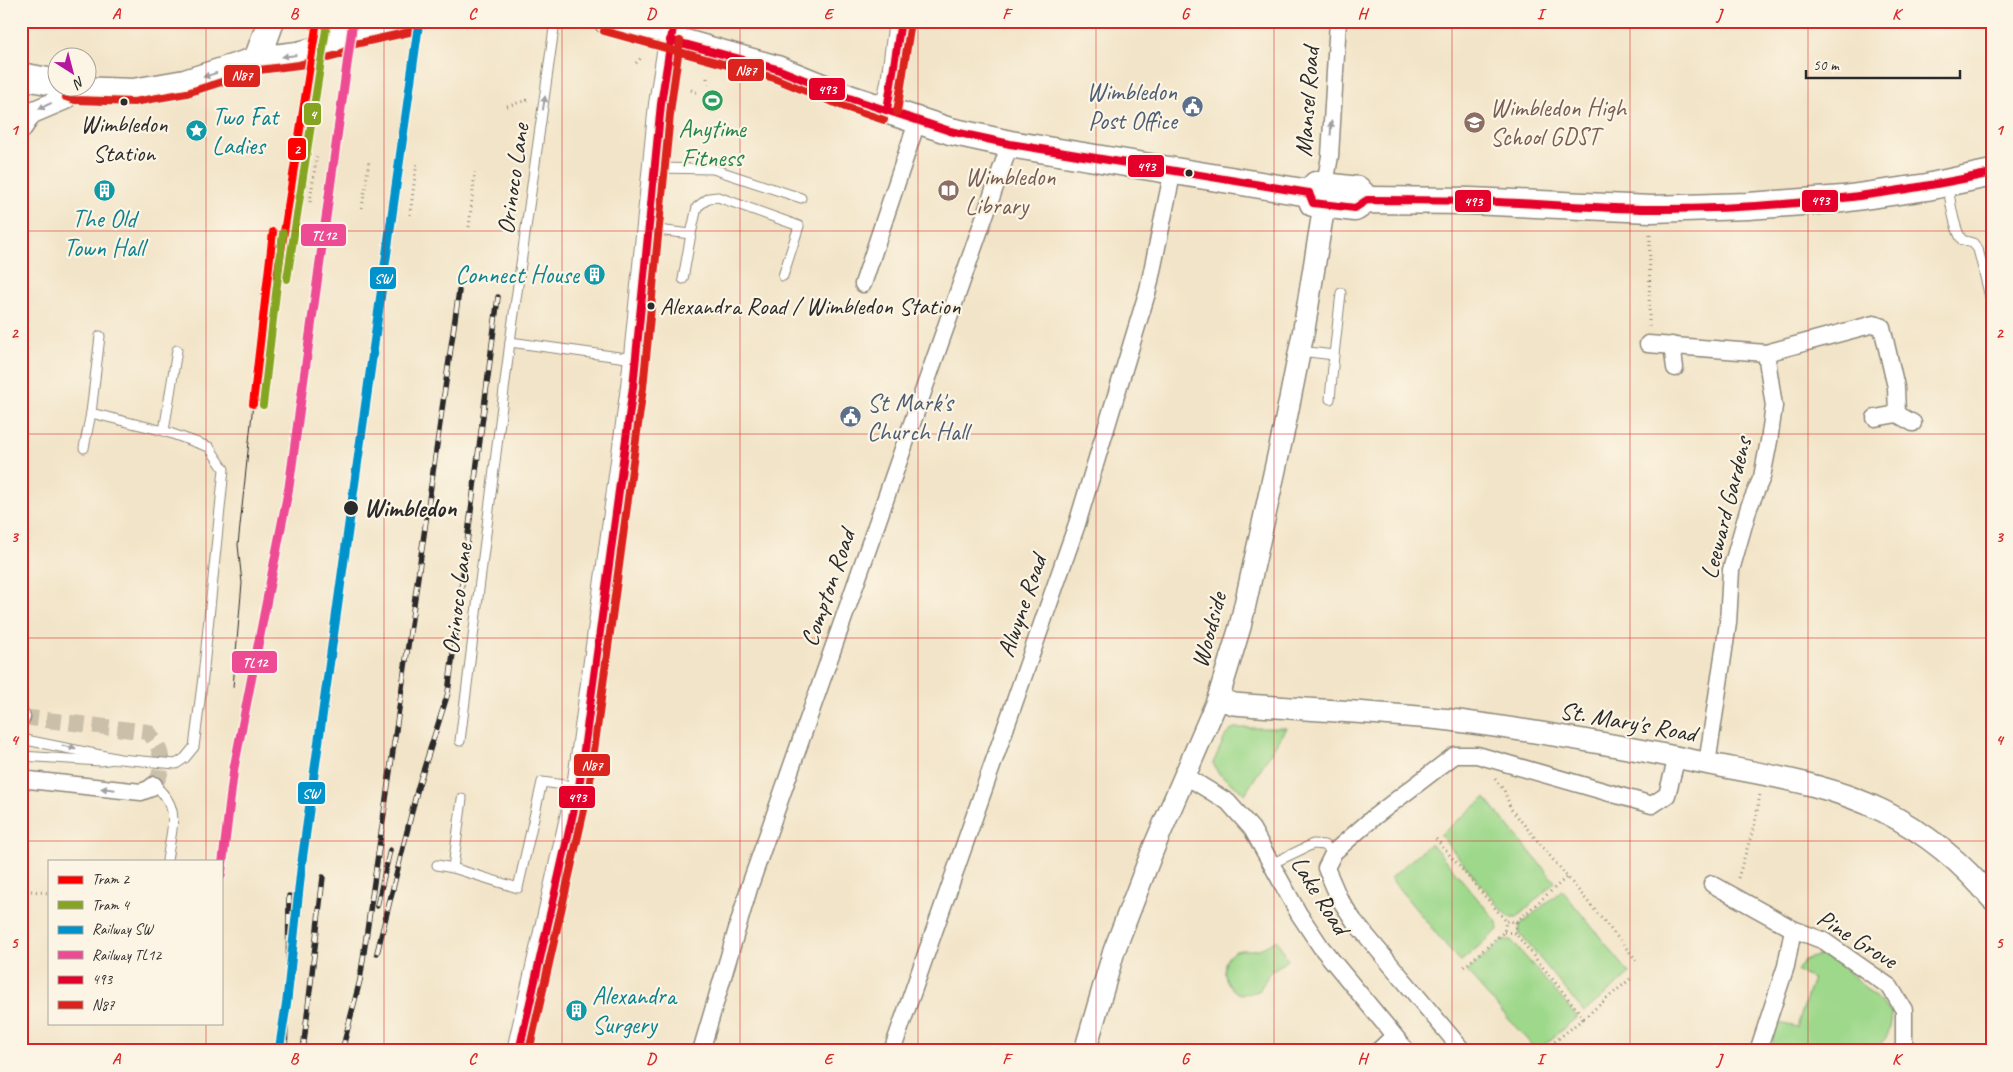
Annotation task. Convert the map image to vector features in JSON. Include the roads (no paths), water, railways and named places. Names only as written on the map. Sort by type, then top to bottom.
[{"type":"main road","points":[[257,60],[271,21]]},
{"type":"main road","points":[[322,21],[351,35]]},
{"type":"main road","points":[[98,89],[133,92],[185,83],[257,60],[298,55],[337,45],[351,35],[412,21]]},
{"type":"main road","points":[[607,21],[672,31],[917,122],[1010,144],[1319,195],[1358,190],[1367,200],[1480,201],[1650,209],[1748,206],[1843,199],[1992,173]]},
{"type":"main road","points":[[886,110],[893,83],[901,21]]},
{"type":"main road","points":[[519,1051],[579,787],[636,359],[655,168],[672,31]]},
{"type":"main road","points":[[21,76],[48,82]]},
{"type":"street","name":"Mansel Road","points":[[1319,195],[1330,156],[1338,21]]},
{"type":"street","points":[[21,128],[31,113],[64,98]]},
{"type":"street","points":[[863,284],[917,122]]},
{"type":"street","name":"Compton Road","points":[[701,1051],[750,885],[1010,144]]},
{"type":"street","name":"Alwyne Road","points":[[892,1051],[1077,524],[1148,290],[1173,170]]},
{"type":"street","name":"Woodside","points":[[1084,1051],[1114,951],[1184,775],[1218,699],[1240,626],[1300,351],[1319,195]]},
{"type":"street","points":[[1648,344],[1766,353],[1874,324],[1882,328],[1896,387],[1897,414]]},
{"type":"street","points":[[1672,345],[1675,368]]},
{"type":"street","name":"Leeward Gardens","points":[[1707,764],[1728,624],[1731,570],[1749,507],[1762,477],[1769,441],[1774,406],[1766,353]]},
{"type":"street","points":[[1876,418],[1897,414],[1913,423]]},
{"type":"street","name":"St. Mary's Road","points":[[1218,699],[1240,704],[1451,720],[1610,745],[1804,782],[1846,795],[1882,811],[1938,845],[1976,880],[1992,899]]},
{"type":"street","points":[[1462,1051],[1354,921],[1339,898],[1326,868],[1334,852],[1374,817],[1455,755],[1477,755],[1652,805],[1667,795],[1677,758]]},
{"type":"street","name":"Lake Road","points":[[1184,775],[1228,802],[1252,829],[1321,947],[1407,1051]]},
{"type":"street","points":[[21,777],[29,780],[141,792],[149,790],[154,785]]},
{"type":"street","name":"Pine Grove","points":[[1712,884],[1793,928],[1824,941],[1890,987],[1904,1010],[1904,1051]]},
{"type":"street","name":"Pine Grove","points":[[1758,1051],[1786,966],[1793,928]]},
{"type":"street","points":[[1378,1051],[1394,1036]]},
{"type":"lane","name":"Orinoco Lane","points":[[460,741],[510,342],[555,21]]},
{"type":"lane","points":[[655,168],[713,169],[801,198]]},
{"type":"lane","points":[[1948,182],[1951,210],[1955,217],[1957,233],[1962,240],[1973,243],[1978,249],[1992,305]]},
{"type":"lane","points":[[683,279],[696,207],[709,198],[718,197],[799,226],[783,276]]},
{"type":"lane","points":[[649,229],[691,234]]},
{"type":"lane","points":[[1330,399],[1341,292]]},
{"type":"lane","points":[[84,448],[91,413],[100,336]]},
{"type":"lane","points":[[510,342],[636,359]]},
{"type":"lane","points":[[164,431],[176,350]]},
{"type":"lane","points":[[1300,351],[1334,355]]},
{"type":"lane","points":[[21,739],[120,759],[176,764],[185,758],[194,747],[204,677],[224,469],[209,447],[164,431],[91,413]]},
{"type":"lane","points":[[21,756],[100,761],[120,759]]},
{"type":"lane","points":[[437,865],[518,888],[542,782],[579,787]]},
{"type":"lane","points":[[154,785],[171,802],[174,815],[167,860]]},
{"type":"lane","points":[[453,868],[462,800]]},
{"type":"lane","points":[[1271,864],[1313,844],[1324,844],[1334,852]]},
{"type":"tunnel","points":[[22,717],[148,732],[157,744],[162,764],[161,771],[154,785]]},
{"type":"tram line","name":"2","points":[[277,277],[317,21]]},
{"type":"tram line","name":"4","points":[[287,279],[327,23]]},
{"type":"tram line","name":"2","points":[[253,404],[273,232]]},
{"type":"tram line","name":"4","points":[[263,405],[283,233]]},
{"type":"tram line","points":[[271,324],[277,277]]},
{"type":"tram line","points":[[233,687],[242,583],[238,545],[253,404]]},
{"type":"railway","points":[[342,1051],[360,980],[459,291]]},
{"type":"railway","points":[[377,953],[418,787],[448,693],[498,297]]},
{"type":"railway","points":[[377,906],[390,850]]},
{"type":"railway","points":[[303,1051],[323,877]]},
{"type":"railway","points":[[288,991],[289,896]]},
{"type":"railway","points":[[285,1051],[287,1000]]},
{"type":"rail line","name":"TL12","points":[[222,868],[234,768],[289,487],[353,21]]},
{"type":"rail line","name":"SW","points":[[279,1051],[287,1000],[302,861],[419,21]]},
{"type":"place","name":"Anytime Fitness","points":[[712,100]]},
{"type":"place","name":"Wimbledon Station","points":[[124,102]]},
{"type":"place","name":"Wimbledon Post Office","points":[[1193,106]]},
{"type":"place","name":"Wimbledon High School GDST","points":[[1474,122]]},
{"type":"place","name":"Two Fat Ladies","points":[[196,131]]},
{"type":"place","name":"The Old Town Hall","points":[[104,190]]},
{"type":"place","name":"Wimbledon Library","points":[[949,191]]},
{"type":"place","name":"Connect House","points":[[595,275]]},
{"type":"place","name":"Alexandra Road / Wimbledon Station","points":[[651,306]]},
{"type":"place","name":"St Mark's Church Hall","points":[[851,417]]},
{"type":"place","name":"Wimbledon","points":[[351,508]]},
{"type":"place","name":"Alexandra Surgery","points":[[576,1010]]}]
